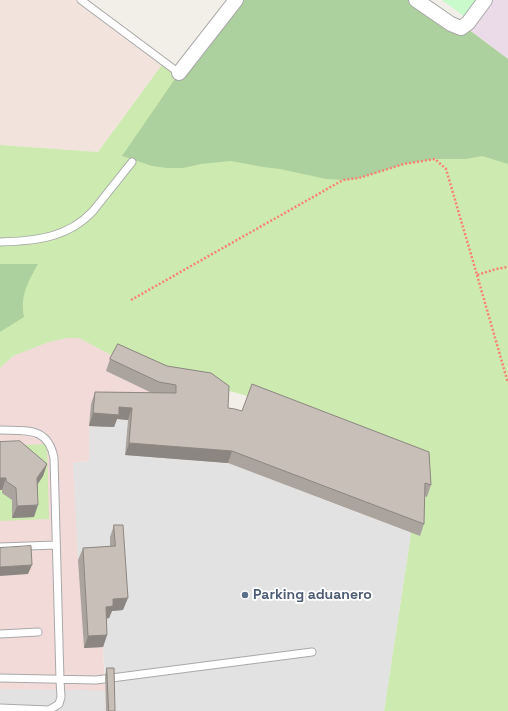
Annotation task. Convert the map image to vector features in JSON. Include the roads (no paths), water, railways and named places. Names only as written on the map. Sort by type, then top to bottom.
[{"type":"street","points":[[179,74],[236,0]]},
{"type":"street","points":[[416,0],[451,24],[461,28],[468,23],[485,0]]},
{"type":"lane","points":[[81,0],[179,74]]},
{"type":"lane","points":[[0,242],[16,242],[54,236],[74,227],[93,211],[132,162]]},
{"type":"lane","points":[[0,430],[27,430],[39,433],[52,447],[54,458],[60,680],[62,697],[59,704],[49,710],[0,708]]},
{"type":"lane","points":[[0,547],[56,545]]},
{"type":"lane","points":[[0,634],[38,632]]},
{"type":"lane","points":[[0,678],[96,680],[312,652]]},
{"type":"place","name":"Parking aduanero","points":[[245,595]]}]
